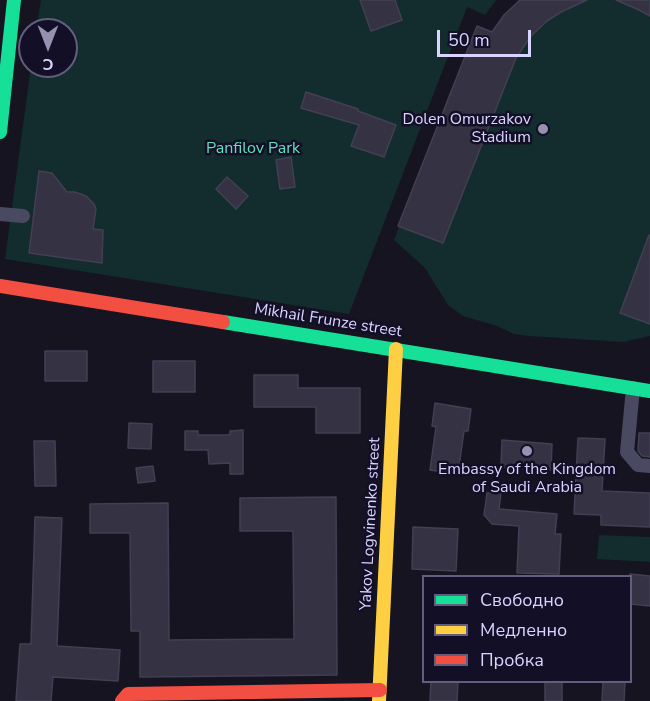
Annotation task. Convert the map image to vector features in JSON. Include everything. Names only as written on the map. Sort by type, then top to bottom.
[{"type":"street","points":[[0,132],[5,32],[14,0]]},
{"type":"street","points":[[0,214],[22,216]]},
{"type":"street","name":"Mikhail Frunze street","points":[[0,286],[650,390]]},
{"type":"street","name":"Yakov Logvinenko street","points":[[380,695],[396,349]]},
{"type":"street","points":[[633,388],[627,452],[638,465],[650,466]]},
{"type":"street","points":[[122,701],[128,694],[380,695]]},
{"type":"green space","name":"Panfilov Park","points":[[41,0],[496,0],[485,15],[467,7],[349,314],[5,259],[29,78],[78,78],[78,18],[38,18]]},
{"type":"green space","name":"Dolen Omurzakov Stadium","points":[[520,0],[650,0],[650,336],[623,342],[529,336],[514,334],[497,326],[463,316],[448,305],[425,268],[394,240],[477,26],[492,32],[504,15]]},
{"type":"green space","points":[[599,535],[650,537],[650,562],[597,559]]},
{"type":"building","points":[[360,0],[395,0],[402,20],[371,31]]},
{"type":"building","points":[[520,0],[587,0],[547,21],[531,36],[516,58],[443,243],[398,226],[477,26],[492,32],[504,15]]},
{"type":"building","points":[[616,0],[650,0],[650,16],[639,10]]},
{"type":"building","points":[[306,92],[358,109],[358,111],[396,125],[384,157],[351,146],[359,125],[301,108]]},
{"type":"building","points":[[291,157],[295,187],[280,189],[276,160]]},
{"type":"building","points":[[39,171],[52,173],[67,192],[86,196],[94,204],[96,209],[93,229],[103,230],[102,263],[29,253]]},
{"type":"building","points":[[227,177],[248,196],[236,209],[216,189]]},
{"type":"building","points":[[650,235],[650,324],[620,313]]},
{"type":"building","points":[[45,351],[87,351],[87,381],[45,381]]},
{"type":"building","points":[[153,361],[195,361],[195,392],[153,392]]},
{"type":"building","points":[[254,375],[298,375],[298,388],[360,388],[360,433],[316,433],[316,407],[254,407]]},
{"type":"building","points":[[435,403],[471,409],[468,431],[464,431],[458,474],[430,470],[436,427],[432,426]]},
{"type":"building","points":[[129,423],[152,424],[151,449],[128,448]]},
{"type":"building","points":[[243,430],[243,474],[230,474],[230,463],[209,464],[208,450],[185,450],[185,431],[198,431],[198,435],[230,435],[230,431]]},
{"type":"building","points":[[639,433],[650,433],[650,457],[642,456],[638,451]]},
{"type":"building","points":[[578,438],[605,439],[602,491],[650,493],[650,527],[601,525],[601,515],[574,514]]},
{"type":"building","points":[[502,440],[552,444],[551,470],[501,467]]},
{"type":"building","points":[[34,441],[55,441],[56,486],[35,486]]},
{"type":"building","points":[[153,466],[155,481],[138,483],[136,468]]},
{"type":"building","points":[[487,493],[501,493],[499,509],[557,514],[555,534],[561,534],[559,574],[517,573],[519,526],[492,524],[484,515]]},
{"type":"building","points":[[336,497],[337,675],[140,677],[140,631],[131,631],[130,533],[90,533],[90,504],[168,503],[169,640],[294,639],[293,531],[240,531],[240,498]]},
{"type":"building","points":[[35,517],[62,518],[57,646],[120,650],[118,681],[53,677],[51,701],[16,701],[20,644],[31,644]]},
{"type":"building","points":[[413,527],[458,529],[456,571],[412,569]]},
{"type":"building","points":[[630,574],[650,576],[650,606],[632,604],[632,575]]},
{"type":"building","points":[[431,683],[458,683],[457,701],[430,701]]},
{"type":"building","points":[[545,683],[562,683],[562,701],[545,701]]},
{"type":"building","points":[[603,683],[625,683],[624,701],[602,701]]},
{"type":"traffic: fast","points":[[0,132],[14,0]]},
{"type":"traffic: fast","points":[[223,322],[650,391]]},
{"type":"traffic: slow","points":[[379,701],[396,349]]},
{"type":"traffic: jam","points":[[0,286],[223,322]]},
{"type":"traffic: jam","points":[[122,701],[128,694],[380,690]]},
{"type":"place","name":"Dolen Omurzakov Stadium","points":[[543,129]]},
{"type":"place","name":"Embassy of the Kingdom of Saudi Arabia","points":[[527,451]]}]
